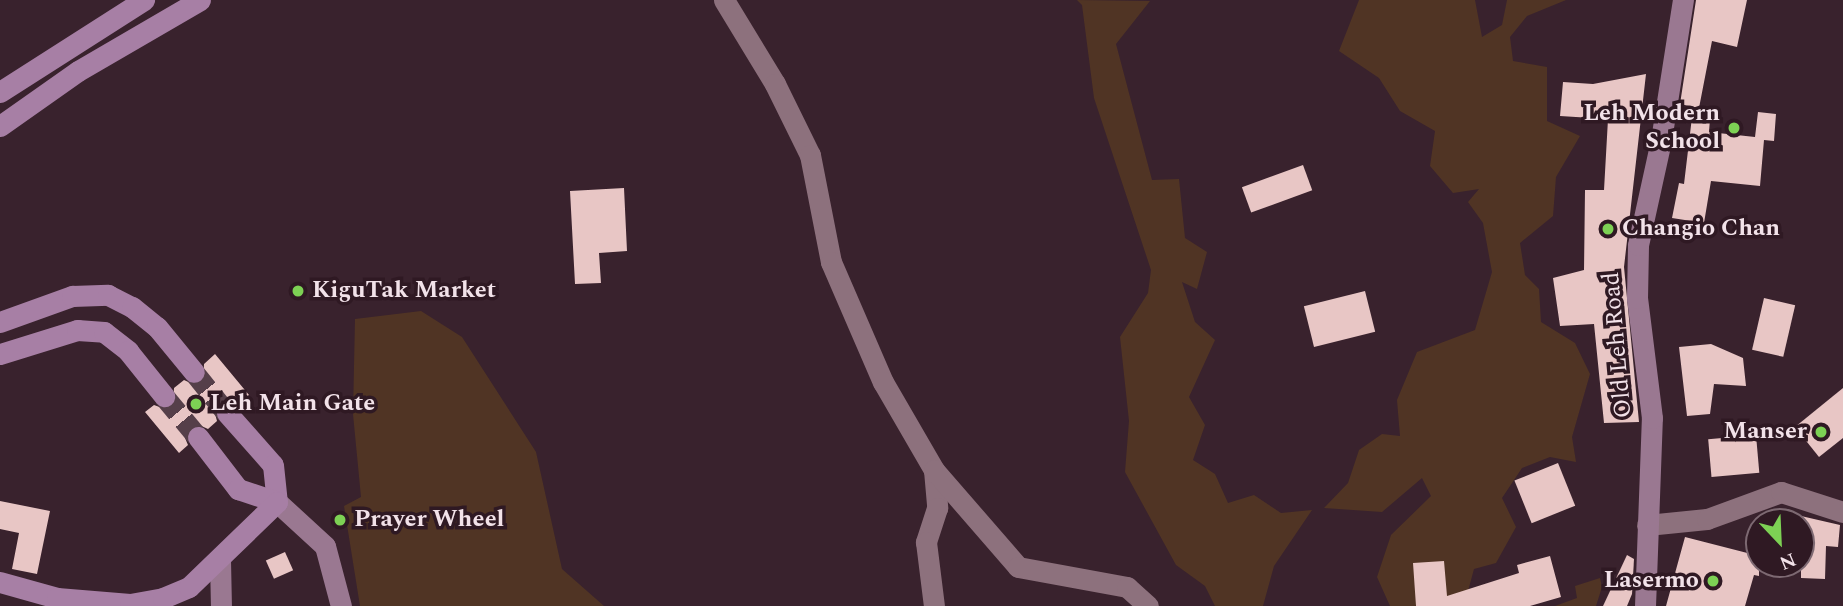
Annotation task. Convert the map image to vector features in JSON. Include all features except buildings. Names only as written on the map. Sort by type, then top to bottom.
[{"type":"main road","points":[[0,92],[145,0]]},
{"type":"main road","points":[[0,126],[78,71],[200,0]]},
{"type":"main road","points":[[0,323],[72,296],[108,295],[132,307],[157,327],[194,372]]},
{"type":"main road","points":[[0,354],[77,330],[104,332],[128,352],[164,396]]},
{"type":"main road","points":[[0,582],[57,598],[130,604],[189,587],[220,560],[276,502],[273,465],[228,413]]},
{"type":"main road","points":[[198,437],[238,489],[276,502]]},
{"type":"street","points":[[724,0],[775,84],[810,155],[831,262],[883,382],[934,470],[1018,567],[1127,587],[1148,606]]},
{"type":"street","name":"Old Leh Road","points":[[1645,606],[1652,418],[1637,298],[1638,245],[1661,140],[1683,0]]},
{"type":"street","points":[[934,470],[937,508],[926,542],[934,606]]},
{"type":"street","points":[[1647,525],[1707,519],[1781,492],[1843,512]]},
{"type":"street","points":[[276,502],[325,546],[341,606]]},
{"type":"street","points":[[220,560],[221,606]]},
{"type":"shaded area","points":[[1077,0],[1150,1],[1116,44],[1152,180],[1179,179],[1185,238],[1207,252],[1197,289],[1182,282],[1195,322],[1215,340],[1189,397],[1205,425],[1193,460],[1215,474],[1228,503],[1254,495],[1281,513],[1312,510],[1274,566],[1263,606],[1215,606],[1205,586],[1176,565],[1125,472],[1129,421],[1120,337],[1148,293],[1151,270],[1094,98],[1082,5]]},
{"type":"shaded area","points":[[1359,0],[1475,0],[1482,37],[1502,25],[1507,0],[1566,0],[1527,16],[1510,37],[1513,61],[1547,67],[1547,121],[1580,136],[1556,177],[1553,216],[1520,243],[1525,275],[1539,289],[1541,322],[1575,343],[1590,374],[1572,437],[1576,462],[1550,457],[1522,468],[1502,498],[1516,527],[1496,563],[1474,569],[1464,606],[1390,606],[1377,577],[1391,535],[1431,496],[1422,478],[1382,512],[1324,508],[1348,483],[1359,450],[1382,434],[1400,436],[1397,400],[1417,352],[1475,330],[1492,272],[1483,223],[1468,202],[1479,189],[1453,193],[1430,166],[1435,131],[1400,111],[1379,78],[1339,51]]},
{"type":"shaded area","points":[[421,311],[462,337],[536,452],[562,569],[604,606],[360,606],[344,506],[361,497],[353,414],[355,319]]},
{"type":"shaded area","points":[[1600,578],[1602,587],[1596,606],[1555,606],[1577,598],[1575,586]]},
{"type":"tunnel","points":[[194,372],[227,413]]},
{"type":"tunnel","points":[[164,396],[198,437]]},
{"type":"place","name":"Leh Modern School","points":[[1734,128]]},
{"type":"place","name":"Changio Chan","points":[[1608,229]]},
{"type":"place","name":"KiguTak Market","points":[[298,291]]},
{"type":"place","name":"Leh Main Gate","points":[[196,404]]},
{"type":"place","name":"Manser","points":[[1821,432]]},
{"type":"place","name":"Prayer Wheel","points":[[340,520]]},
{"type":"place","name":"Lasermo","points":[[1713,581]]}]
